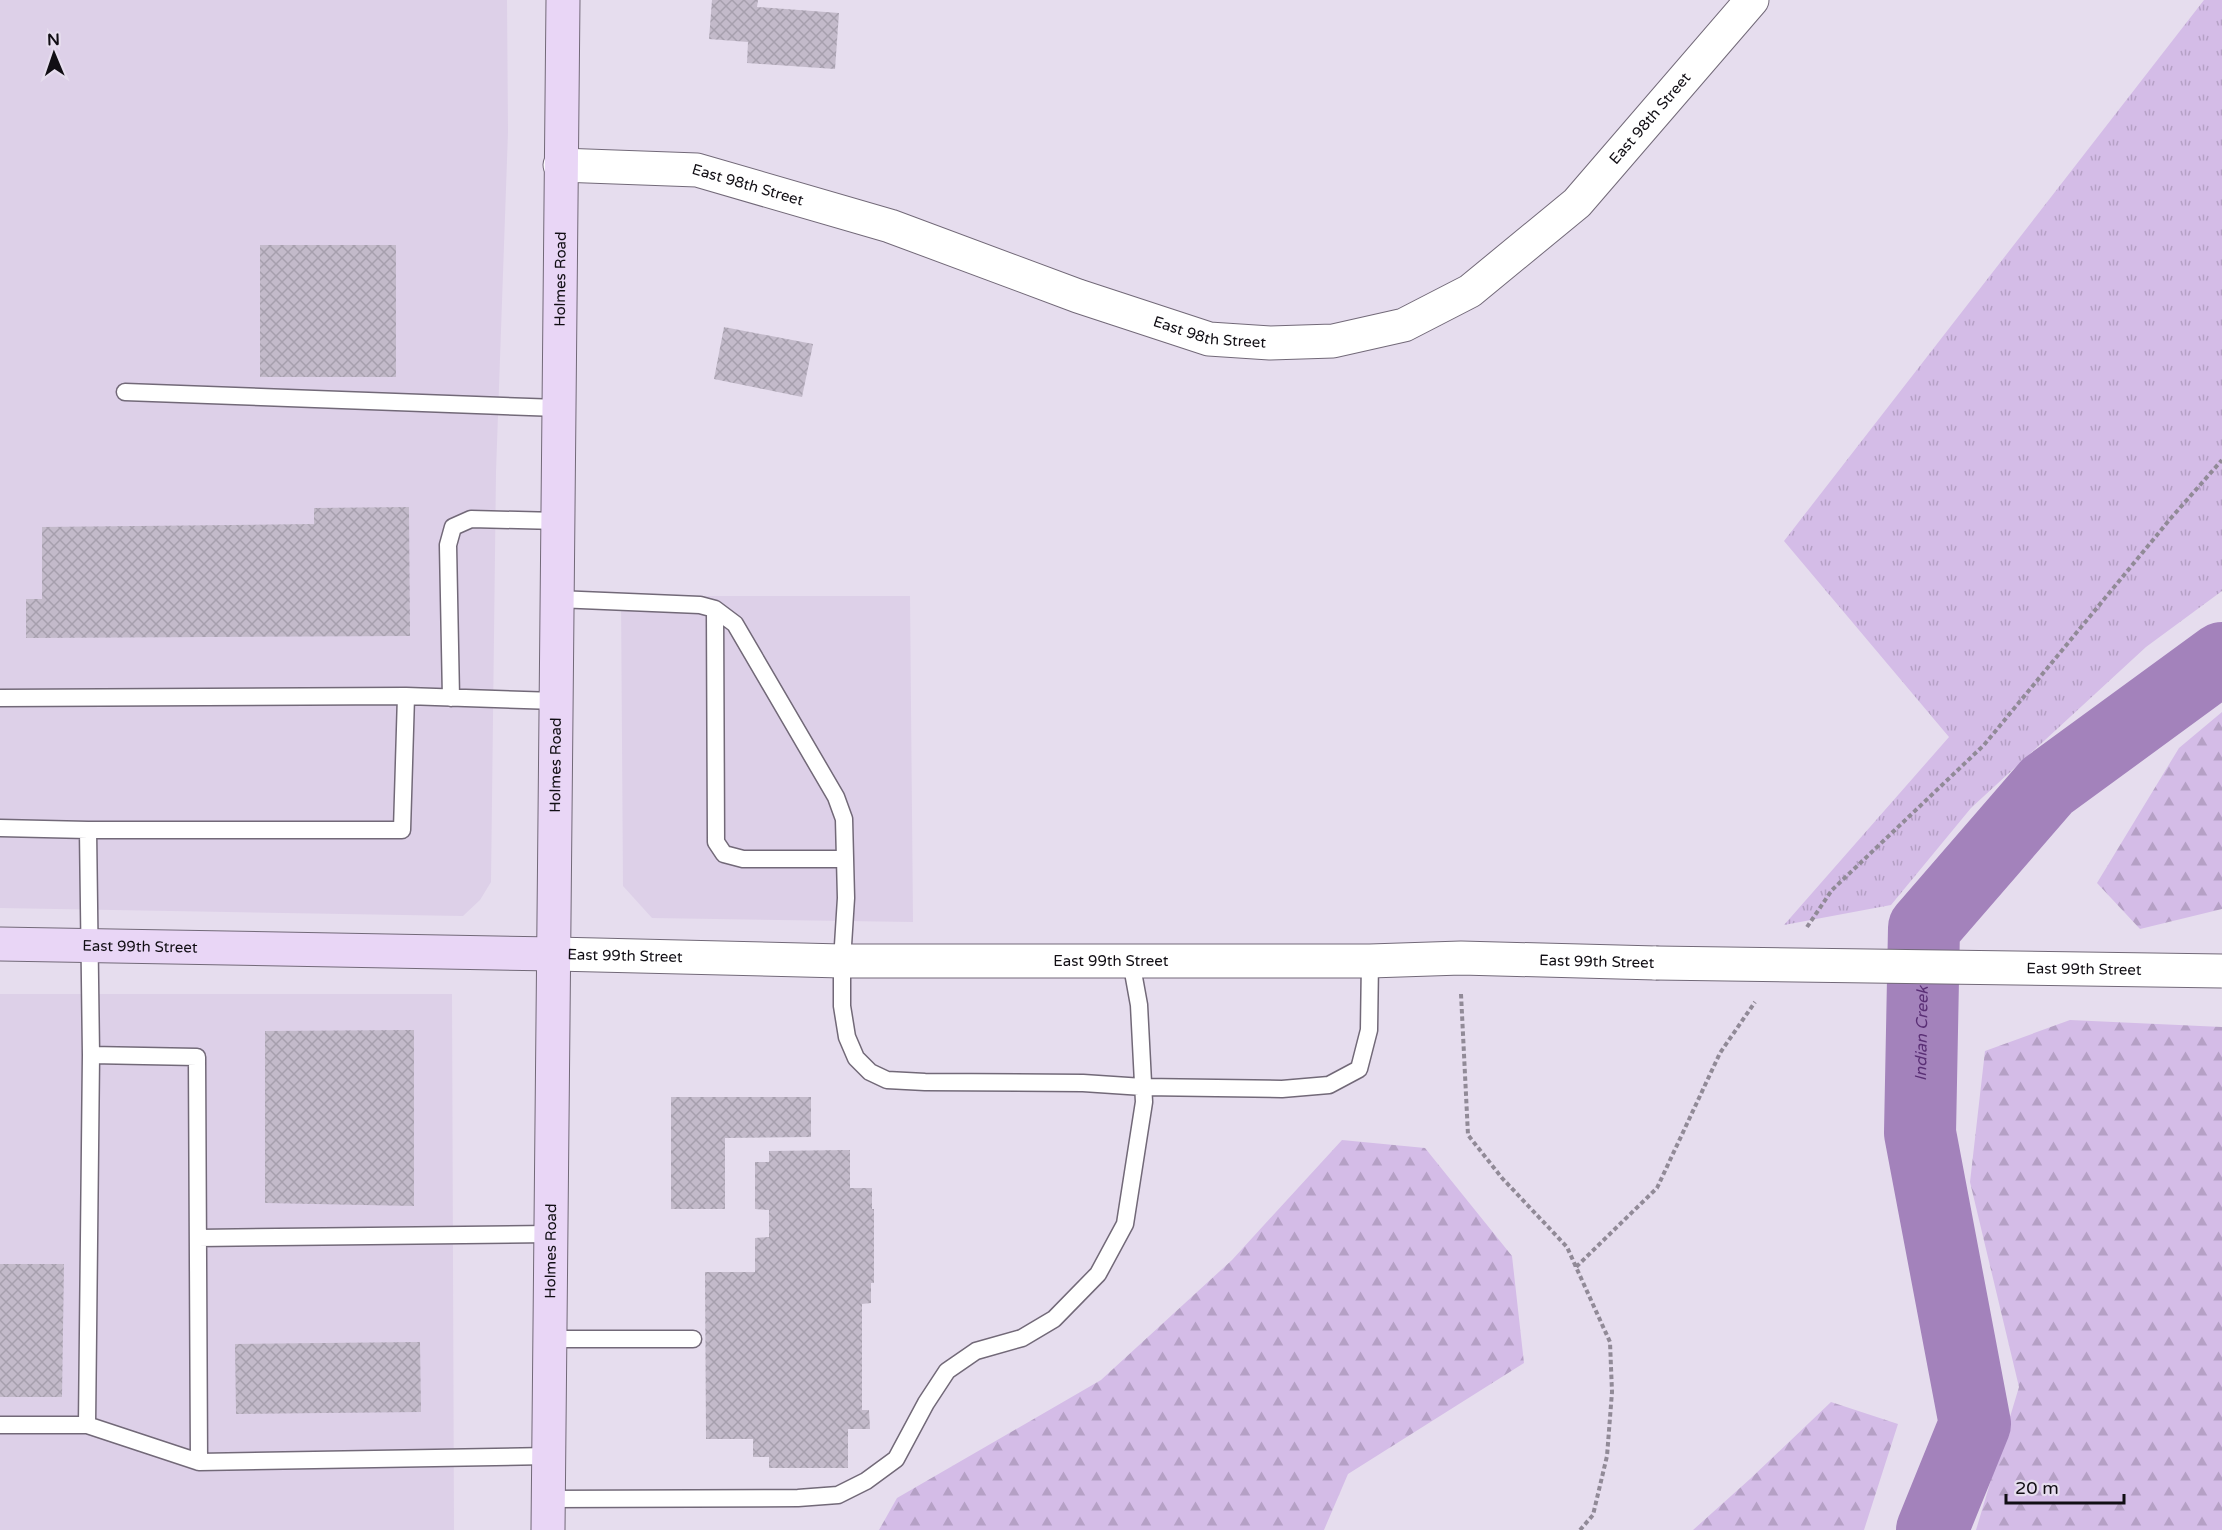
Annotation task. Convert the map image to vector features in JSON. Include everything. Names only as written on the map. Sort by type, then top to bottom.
[{"type":"main road","name":"Holmes Road","points":[[548,1514],[555,954],[562,0]]},
{"type":"main road","name":"East 99th Street","points":[[0,944],[555,954]]},
{"type":"street","name":"East 98th Street","points":[[560,165],[698,170],[890,226],[1078,296],[1209,339],[1270,343],[1333,341],[1404,325],[1470,291],[1577,203],[1752,0]]},
{"type":"street","name":"East 99th Street","points":[[555,954],[842,961],[1370,961],[1461,958],[2222,971]]},
{"type":"lane","points":[[125,392],[558,408]]},
{"type":"lane","points":[[451,698],[448,546],[453,527],[471,519],[558,521]]},
{"type":"lane","points":[[557,599],[700,605],[715,609],[735,624],[836,797],[844,819],[846,898],[842,1006],[847,1037],[856,1058],[870,1072],[887,1080],[1282,1089],[1329,1085],[1359,1069],[1369,1030],[1370,961]]},
{"type":"lane","points":[[715,609],[716,842],[724,854],[743,859],[845,859]]},
{"type":"lane","points":[[0,828],[402,830],[406,696]]},
{"type":"lane","points":[[0,698],[406,696],[556,701]]},
{"type":"lane","points":[[87,1425],[91,1055],[88,830]]},
{"type":"lane","points":[[548,1514],[838,1495],[866,1481],[896,1459],[926,1403],[947,1371],[976,1351],[1022,1338],[1054,1319],[1098,1274],[1125,1224],[1144,1102],[1139,1005],[1131,961]]},
{"type":"lane","points":[[91,1055],[198,1057],[199,1462]]},
{"type":"lane","points":[[198,1238],[551,1234]]},
{"type":"lane","points":[[550,1339],[693,1339]]},
{"type":"lane","points":[[0,1425],[87,1425],[199,1462],[549,1456]]},
{"type":"path","points":[[1461,958],[1468,1136],[1502,1178],[1567,1247],[1576,1268]]},
{"type":"shaded area","points":[[0,0],[507,0],[508,132],[496,472],[491,882],[480,900],[463,916],[0,908]]},
{"type":"shaded area","points":[[621,596],[910,596],[913,922],[652,918],[623,886]]},
{"type":"shaded area","points":[[0,994],[452,994],[454,1530],[0,1530]]},
{"type":"green space","points":[[2204,0],[2222,0],[2222,591],[2146,647],[1971,808],[1891,905],[1784,925],[1949,737],[1784,541]]},
{"type":"green space","points":[[2222,712],[2222,909],[2140,929],[2097,883],[2179,748]]},
{"type":"green space","points":[[2070,1020],[2222,1027],[2222,1530],[1976,1530],[2019,1387],[1970,1182],[1985,1051]]},
{"type":"green space","points":[[1342,1140],[1425,1148],[1512,1256],[1524,1363],[1348,1474],[1324,1530],[879,1530],[897,1498],[1101,1380],[1232,1260]]},
{"type":"green space","points":[[1831,1402],[1898,1424],[1864,1530],[1693,1530],[1750,1479]]},
{"type":"building","points":[[712,0],[758,0],[757,7],[839,13],[835,69],[747,63],[748,42],[709,39]]},
{"type":"building","points":[[260,245],[396,245],[396,377],[260,377]]},
{"type":"building","points":[[724,327],[813,344],[802,397],[714,379]]},
{"type":"building","points":[[409,507],[410,636],[26,638],[26,599],[42,599],[42,527],[314,524],[314,508]]},
{"type":"building","points":[[414,1030],[414,1206],[265,1203],[265,1031]]},
{"type":"building","points":[[671,1097],[811,1097],[811,1137],[725,1138],[725,1209],[671,1209]]},
{"type":"building","points":[[850,1150],[850,1188],[872,1188],[872,1209],[874,1209],[874,1283],[871,1283],[871,1303],[862,1304],[862,1410],[869,1410],[870,1429],[848,1429],[848,1468],[769,1468],[769,1457],[753,1457],[753,1439],[706,1439],[705,1272],[755,1272],[755,1238],[769,1237],[769,1210],[755,1209],[755,1162],[769,1162],[769,1151]]},
{"type":"building","points":[[0,1264],[64,1264],[62,1397],[0,1397]]},
{"type":"building","points":[[420,1342],[421,1412],[236,1414],[235,1344]]},
{"type":"waterway","name":"Indian Creek","points":[[1932,1530],[1975,1424],[1920,1133],[1924,928],[2047,786],[2222,658]]}]
